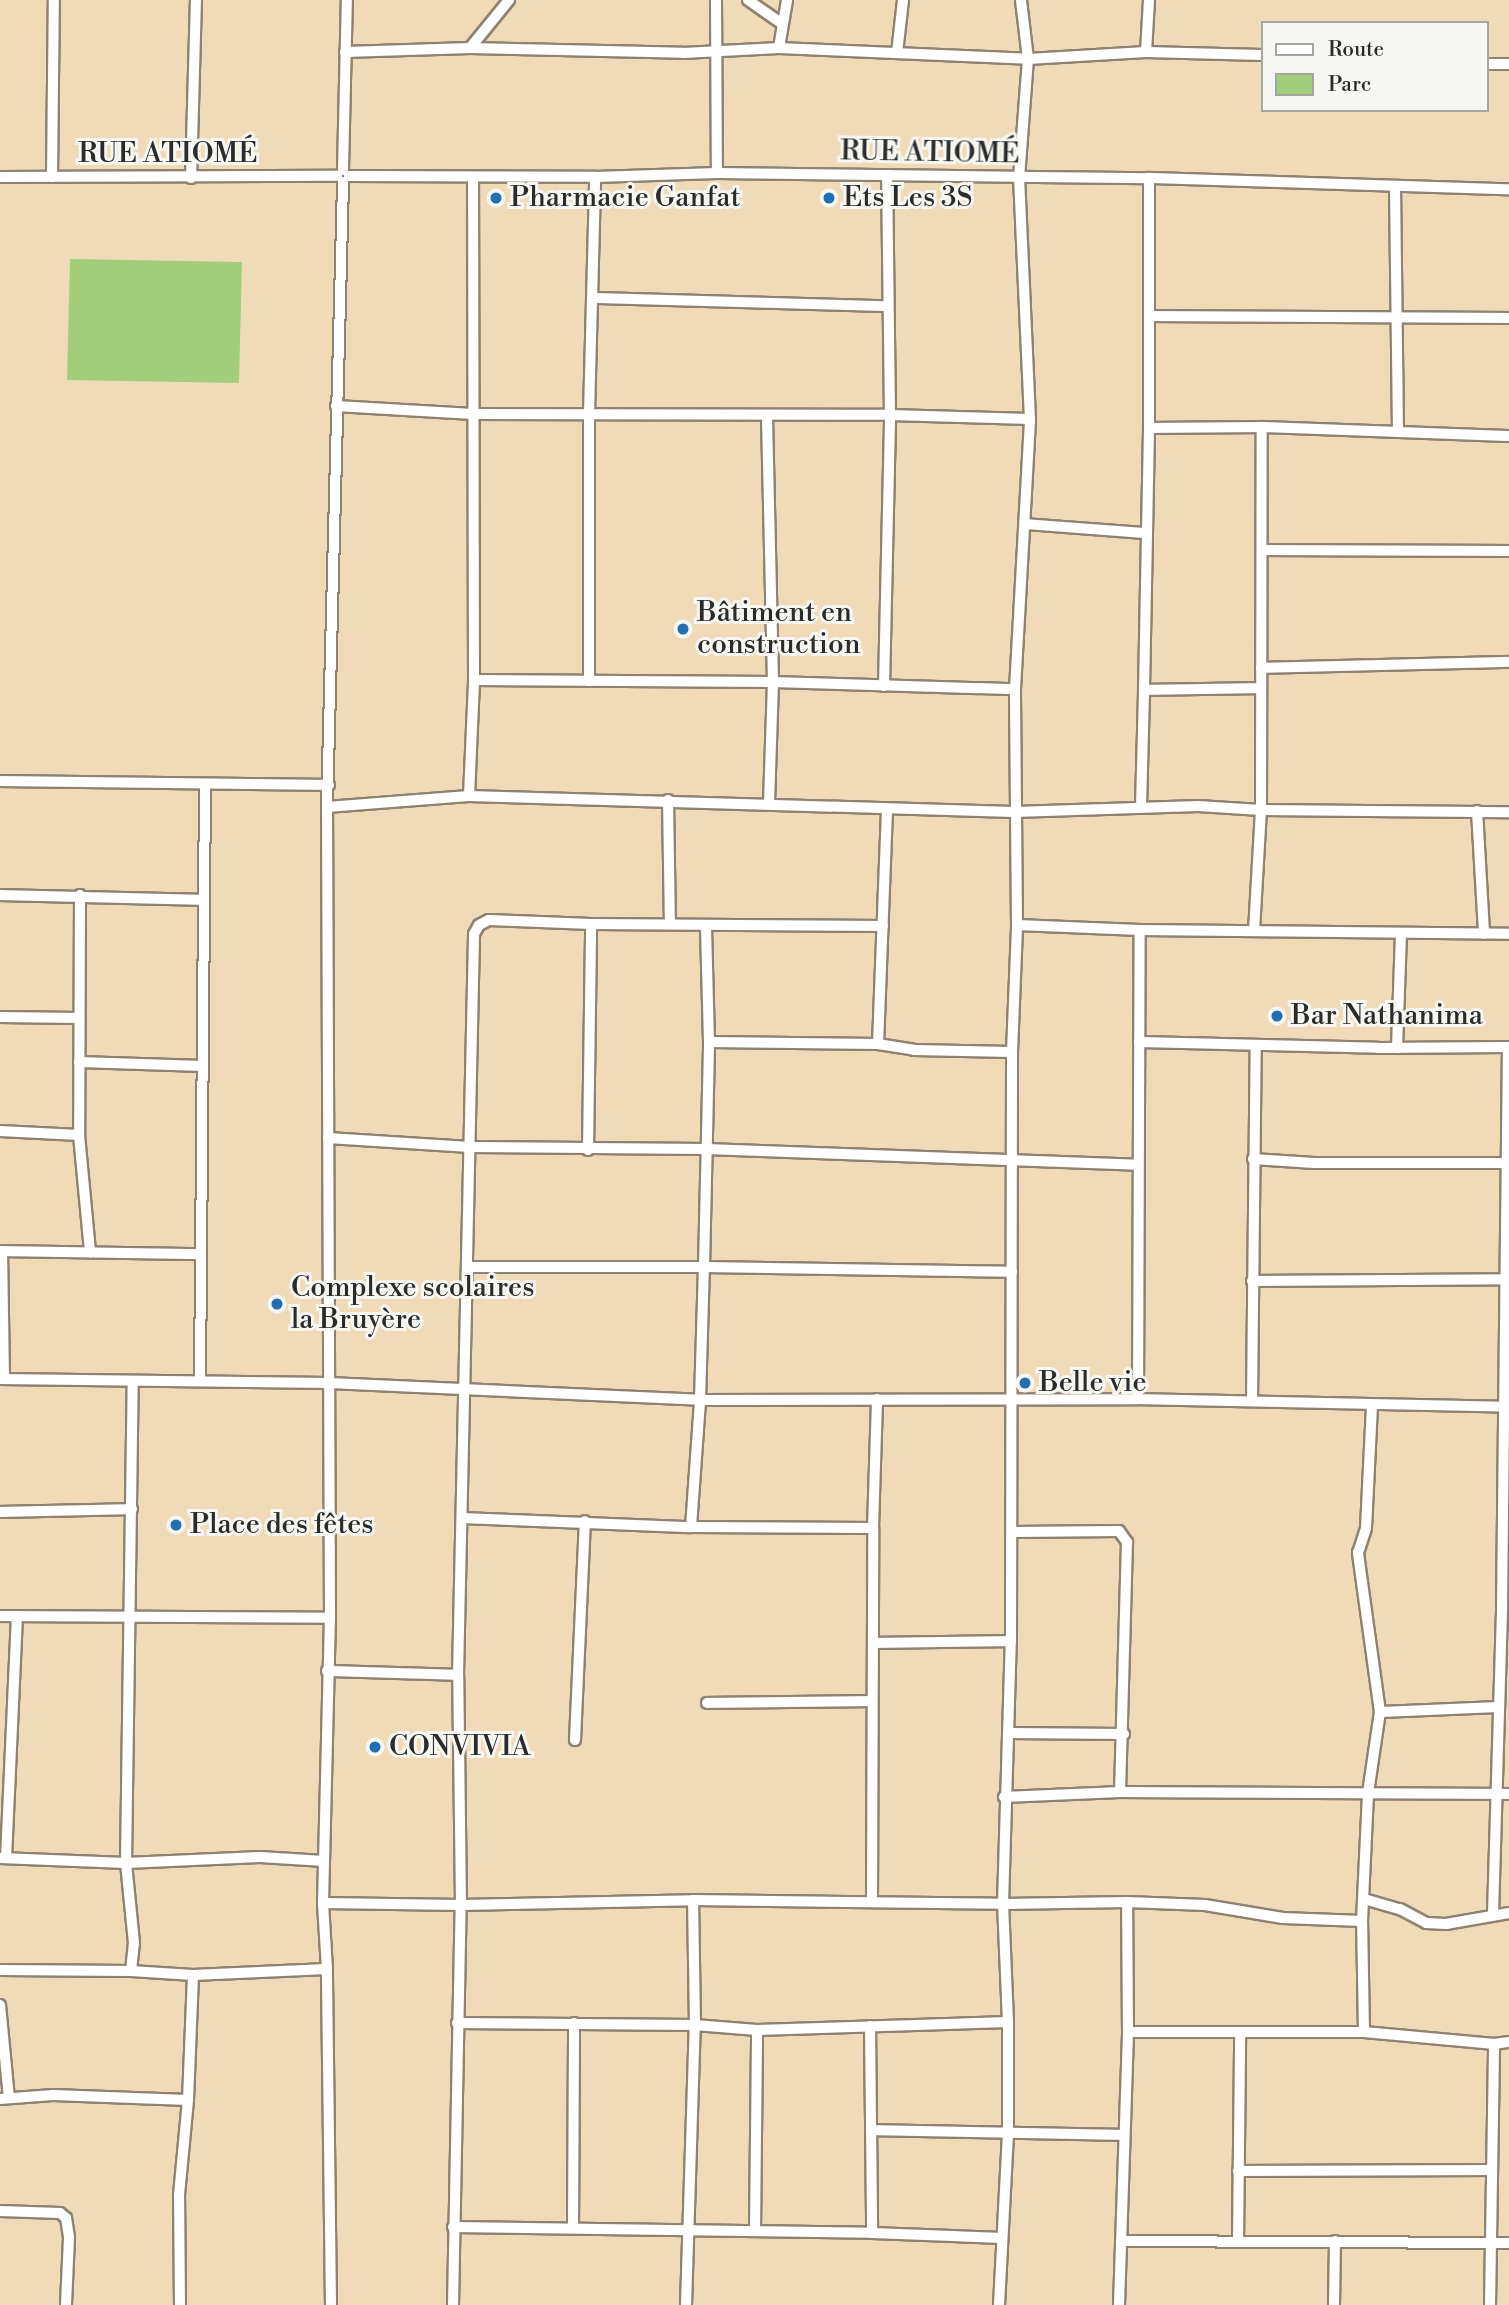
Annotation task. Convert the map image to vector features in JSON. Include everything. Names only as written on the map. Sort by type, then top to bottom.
[{"type":"street","points":[[52,177],[54,0]]},
{"type":"street","points":[[191,178],[196,0]]},
{"type":"street","points":[[331,2305],[327,1969],[323,1903],[330,1618],[327,807],[347,0]]},
{"type":"street","points":[[495,0],[498,13]]},
{"type":"street","points":[[470,48],[509,0]]},
{"type":"street","points":[[716,0],[717,173]]},
{"type":"street","points":[[748,0],[781,23]]},
{"type":"street","points":[[779,48],[781,23],[787,0]]},
{"type":"street","points":[[897,53],[903,0]]},
{"type":"street","points":[[999,2305],[1008,2135],[1008,2022],[1003,1904],[1004,1797],[1011,1641],[1010,1399],[1014,1161],[1012,1052],[1017,925],[1015,689],[1030,419],[1019,178],[1028,59],[1021,0]]},
{"type":"street","points":[[1146,52],[1149,0]]},
{"type":"street","points":[[345,52],[470,48],[717,52],[779,48],[1028,59],[1146,52],[1260,55]]},
{"type":"street","points":[[1488,64],[1509,64]]},
{"type":"street","name":"RUE ATIOMÉ","points":[[0,177],[595,177],[717,173],[1149,178],[1509,189]]},
{"type":"street","points":[[884,686],[890,415],[887,175]]},
{"type":"street","points":[[470,796],[474,680],[473,177]]},
{"type":"street","points":[[589,681],[589,414],[595,177]]},
{"type":"street","points":[[1141,807],[1149,428],[1149,178]]},
{"type":"street","points":[[1395,186],[1398,430]]},
{"type":"street","points":[[593,298],[888,306]]},
{"type":"street","points":[[1150,316],[1509,318]]},
{"type":"street","points":[[336,406],[473,414],[767,417],[890,415],[1030,419]]},
{"type":"street","points":[[767,417],[774,682],[769,803]]},
{"type":"street","points":[[1254,930],[1261,810],[1262,427]]},
{"type":"street","points":[[1149,428],[1398,430],[1509,436]]},
{"type":"street","points":[[1025,524],[1146,533]]},
{"type":"street","points":[[1263,550],[1509,551]]},
{"type":"street","points":[[1261,668],[1509,662]]},
{"type":"street","points":[[474,680],[774,682],[1015,689]]},
{"type":"street","points":[[1144,690],[1260,688]]},
{"type":"street","points":[[0,780],[329,785]]},
{"type":"street","points":[[200,1381],[205,785]]},
{"type":"street","points":[[327,807],[470,796],[1014,812],[1198,806],[1261,810],[1509,812]]},
{"type":"street","points":[[668,800],[670,923]]},
{"type":"street","points":[[878,1044],[887,809]]},
{"type":"street","points":[[1477,811],[1484,934]]},
{"type":"street","points":[[0,895],[204,900]]},
{"type":"street","points":[[80,895],[79,1135],[90,1252]]},
{"type":"street","points":[[453,2305],[461,1905],[458,1675],[474,934],[479,925],[489,920],[591,925],[670,923],[883,926]]},
{"type":"street","points":[[588,1150],[591,925]]},
{"type":"street","points":[[691,1527],[700,1400],[704,1267],[709,1042],[706,925]]},
{"type":"street","points":[[1017,925],[1140,930],[1509,934]]},
{"type":"street","points":[[1138,1399],[1140,930]]},
{"type":"street","points":[[1397,1048],[1401,934]]},
{"type":"street","points":[[0,1017],[79,1018]]},
{"type":"street","points":[[709,1042],[878,1044],[914,1049],[1012,1052]]},
{"type":"street","points":[[1139,1042],[1397,1048],[1509,1047],[1506,1608],[1499,1707],[1504,1794],[1493,1914]]},
{"type":"street","points":[[1252,1401],[1256,1045]]},
{"type":"street","points":[[79,1062],[203,1066]]},
{"type":"street","points":[[0,1131],[79,1135]]},
{"type":"street","points":[[328,1138],[470,1147],[706,1149],[1138,1165]]},
{"type":"street","points":[[1253,1159],[1314,1163],[1507,1163]]},
{"type":"street","points":[[201,1254],[2,1251],[2,1378],[329,1383],[700,1400],[1138,1399],[1507,1407]]},
{"type":"street","points":[[468,1267],[704,1267],[1012,1272]]},
{"type":"street","points":[[1252,1282],[1507,1279]]},
{"type":"street","points":[[131,1971],[134,1943],[126,1863],[133,1381]]},
{"type":"street","points":[[872,1900],[873,1528],[877,1399]]},
{"type":"street","points":[[1363,2032],[1362,1921],[1368,1793],[1380,1712],[1357,1553],[1366,1528],[1372,1404]]},
{"type":"street","points":[[0,1511],[131,1509]]},
{"type":"street","points":[[462,1518],[691,1527],[873,1528]]},
{"type":"street","points":[[575,1740],[585,1521]]},
{"type":"street","points":[[1012,1532],[1119,1531],[1127,1542],[1124,1734],[1120,1792]]},
{"type":"street","points":[[0,1616],[330,1618]]},
{"type":"street","points":[[17,1616],[3,1858],[126,1863],[260,1857],[324,1860]]},
{"type":"street","points":[[874,1643],[1011,1641]]},
{"type":"street","points":[[327,1671],[458,1675]]},
{"type":"street","points":[[707,1703],[872,1701]]},
{"type":"street","points":[[1380,1712],[1499,1707]]},
{"type":"street","points":[[1008,1733],[1124,1734]]},
{"type":"street","points":[[1004,1797],[1120,1792],[1504,1794]]},
{"type":"street","points":[[1364,1899],[1399,1909],[1426,1923],[1446,1924],[1509,1913]]},
{"type":"street","points":[[323,1903],[461,1905],[693,1900],[872,1900],[1003,1904],[1127,1902],[1205,1905],[1283,1918],[1362,1921]]},
{"type":"street","points":[[686,2305],[695,2025],[693,1900]]},
{"type":"street","points":[[1119,2305],[1128,2032],[1127,1902]]},
{"type":"street","points":[[0,1970],[131,1971],[193,1975],[327,1969]]},
{"type":"street","points":[[180,2305],[179,2195],[188,2100],[193,1975]]},
{"type":"street","points":[[0,2005],[5,2098],[53,2095],[188,2100]]},
{"type":"street","points":[[573,2228],[575,2022]]},
{"type":"street","points":[[457,2023],[695,2025],[757,2031],[1008,2022]]},
{"type":"street","points":[[870,2026],[872,2232]]},
{"type":"street","points":[[755,2231],[757,2031]]},
{"type":"street","points":[[1128,2032],[1363,2032],[1494,2044],[1509,2042]]},
{"type":"street","points":[[1237,2241],[1240,2034]]},
{"type":"street","points":[[1490,2305],[1488,2243],[1494,2044]]},
{"type":"street","points":[[872,2130],[1008,2135],[1123,2135]]},
{"type":"street","points":[[1238,2171],[1491,2170]]},
{"type":"street","points":[[0,2211],[60,2213],[66,2218],[69,2225],[66,2305]]},
{"type":"street","points":[[453,2227],[872,2232],[1002,2238]]},
{"type":"street","points":[[1121,2241],[1509,2243]]},
{"type":"street","points":[[1334,2305],[1335,2241]]},
{"type":"green space","points":[[70,259],[242,262],[239,383],[67,380]]},
{"type":"place","name":"Pharmacie Ganfat","points":[[496,198]]},
{"type":"place","name":"Ets Les 3S","points":[[829,198]]},
{"type":"place","name":"Bâtiment en construction","points":[[683,629]]},
{"type":"place","name":"Bar Nathanima","points":[[1277,1016]]},
{"type":"place","name":"Complexe scolaires la Bruyère","points":[[277,1304]]},
{"type":"place","name":"Belle vie","points":[[1025,1383]]},
{"type":"place","name":"Place des fêtes","points":[[176,1525]]},
{"type":"place","name":"CONVIVIA","points":[[375,1747]]}]
